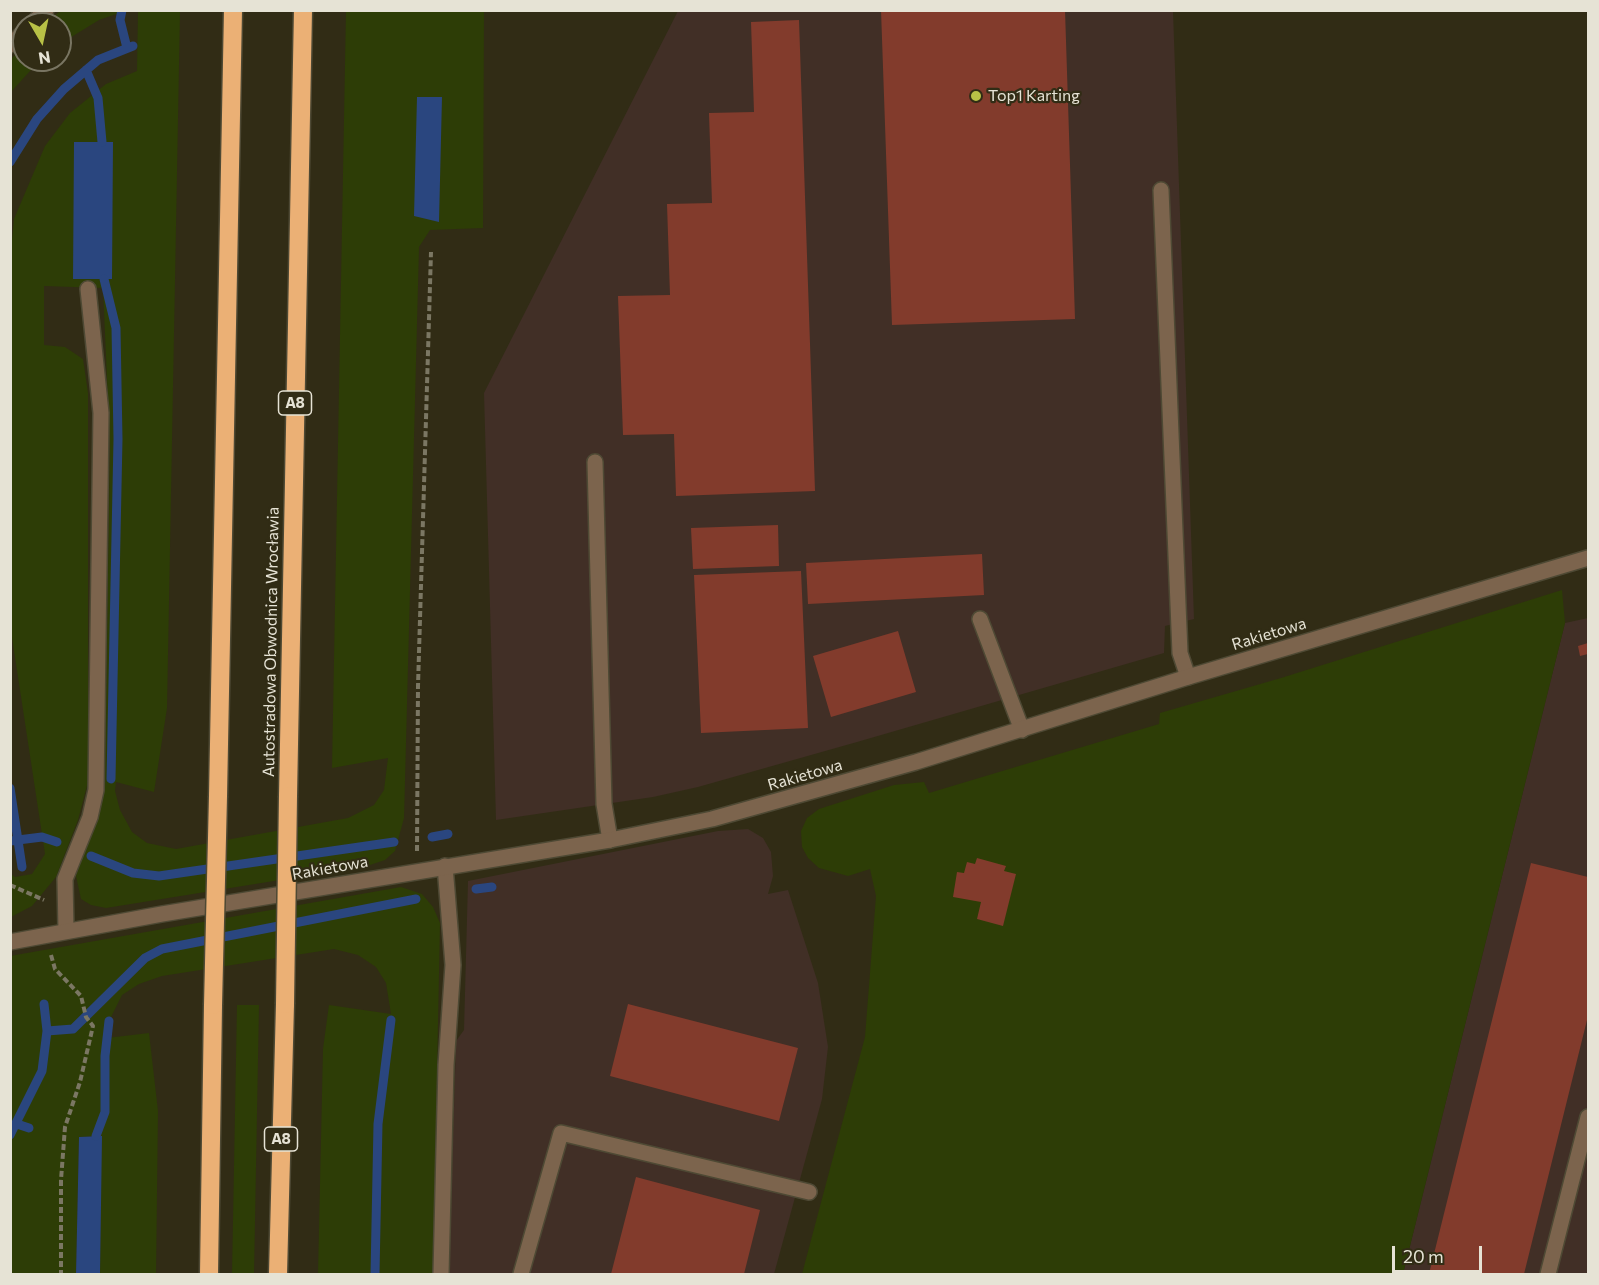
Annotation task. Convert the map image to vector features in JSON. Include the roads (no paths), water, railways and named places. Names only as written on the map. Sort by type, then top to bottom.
[{"type":"highway","points":[[209,1275],[233,10]]},
{"type":"highway","name":"Autostradowa Obwodnica Wrocławia","points":[[278,1275],[303,10]]},
{"type":"street","points":[[1161,190],[1180,653],[1188,677]]},
{"type":"street","points":[[66,931],[64,879],[90,817],[96,790],[101,413],[88,289]]},
{"type":"street","points":[[595,462],[604,804],[610,840]]},
{"type":"street","name":"Rakietowa","points":[[10,942],[45,934],[445,866],[610,840],[712,819],[1022,730],[1188,677],[1588,558]]},
{"type":"street","points":[[980,619],[1022,730]]},
{"type":"street","points":[[441,1275],[446,1065],[453,965],[445,866]]},
{"type":"street","points":[[1548,1275],[1588,1118]]},
{"type":"street","points":[[521,1275],[561,1133],[809,1192]]},
{"type":"water","points":[[417,97],[442,97],[439,222],[414,216]]},
{"type":"water","points":[[74,142],[113,142],[112,279],[73,279]]},
{"type":"water","points":[[102,1136],[100,1274],[76,1274],[79,1137]]},
{"type":"waterway","points":[[122,10],[120,20],[127,48]]},
{"type":"waterway","points":[[10,162],[37,119],[64,89],[98,60],[133,46]]},
{"type":"waterway","points":[[86,70],[98,98],[102,142]]},
{"type":"waterway","points":[[104,279],[116,328],[118,439],[111,779]]},
{"type":"waterway","points":[[10,788],[22,867]]},
{"type":"waterway","points":[[432,837],[448,834]]},
{"type":"waterway","points":[[10,841],[42,837],[57,842]]},
{"type":"waterway","points":[[91,856],[133,873],[159,876],[394,842]]},
{"type":"waterway","points":[[476,889],[492,887]]},
{"type":"waterway","points":[[47,1031],[73,1029],[145,958],[162,949],[416,899]]},
{"type":"waterway","points":[[10,1135],[42,1071],[47,1031],[44,1004]]},
{"type":"waterway","points":[[375,1274],[378,1124],[391,1020]]},
{"type":"waterway","points":[[96,1136],[105,1112],[105,1056],[109,1021]]},
{"type":"waterway","points":[[17,1124],[29,1128]]},
{"type":"place","name":"Top1 Karting","points":[[976,96]]}]
